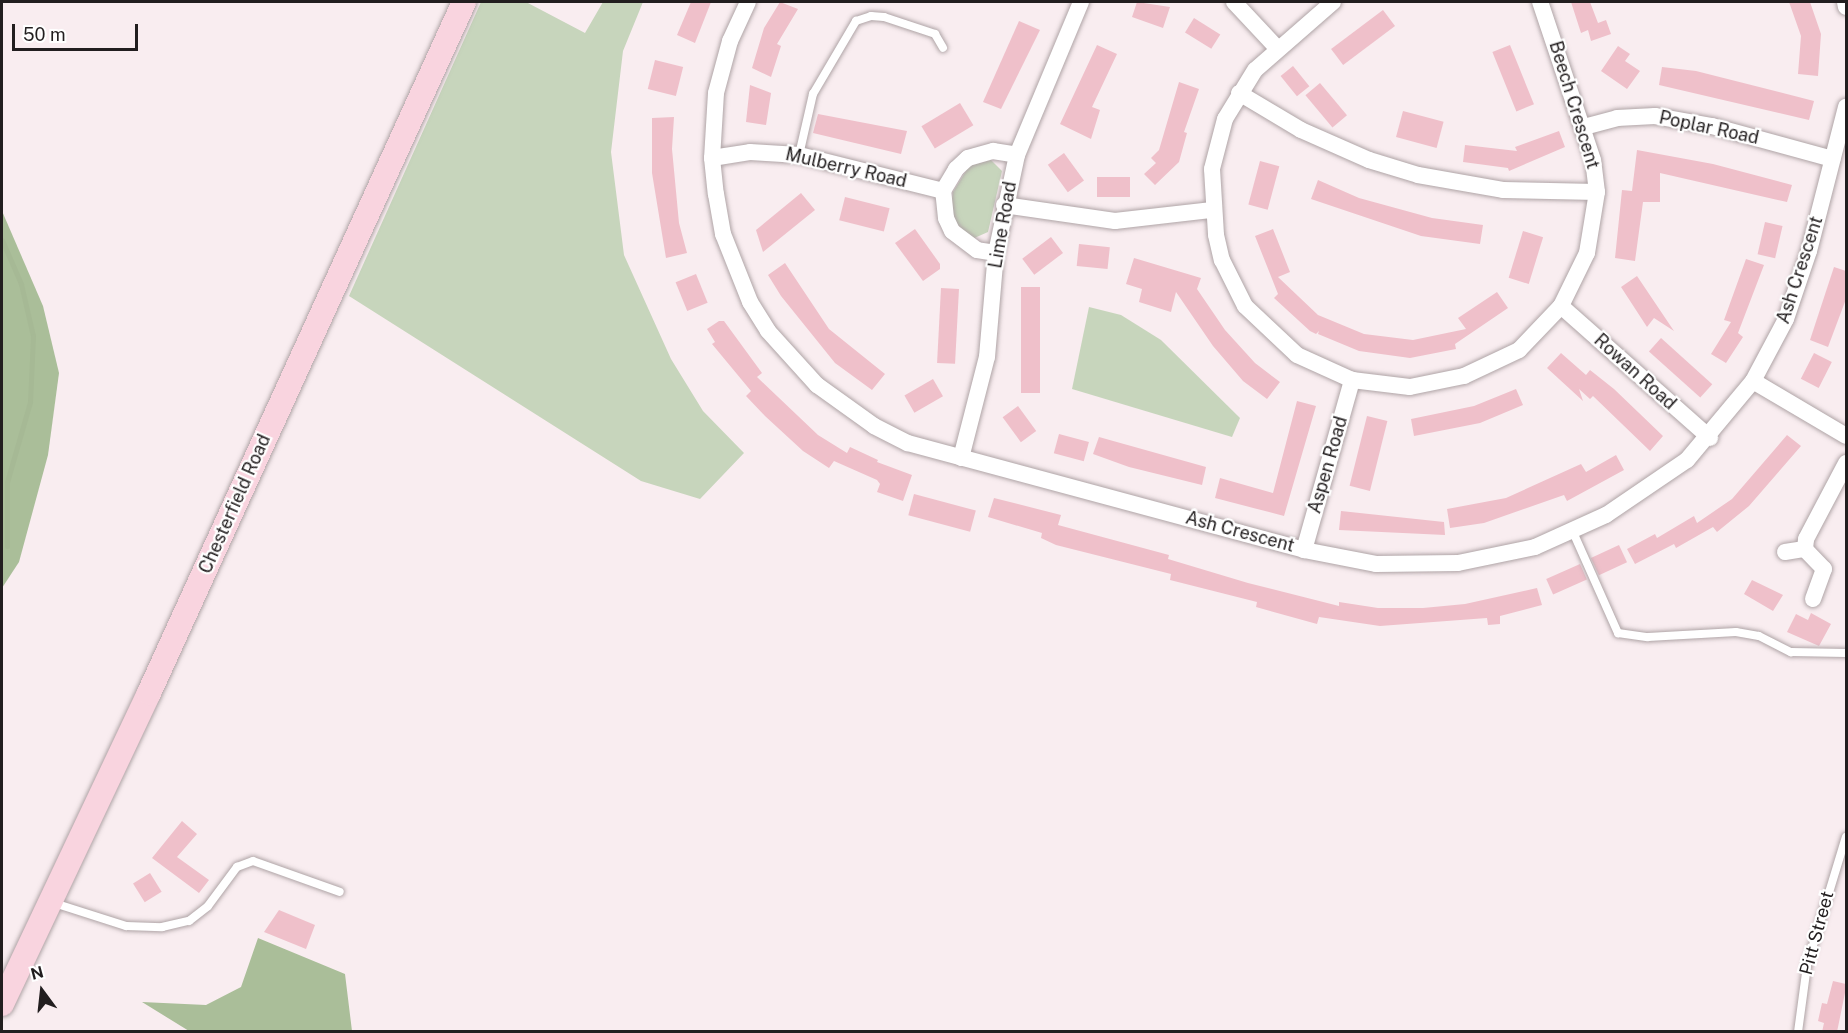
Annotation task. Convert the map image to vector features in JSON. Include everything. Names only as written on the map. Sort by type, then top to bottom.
[{"type":"main road","name":"Chesterfield Road","points":[[2,1004],[464,2]]},
{"type":"street","name":"Ash Crescent","points":[[748,2],[722,68],[712,158],[723,234],[750,302],[768,331],[817,385],[866,421],[908,443],[1304,550],[1376,564],[1458,563],[1534,547],[1573,532],[1653,486],[1710,438],[1753,381],[1796,293],[1846,107]]},
{"type":"street","name":"Lime Road","points":[[961,458],[987,357],[996,253],[1004,205],[1017,155],[1081,2]]},
{"type":"street","points":[[1234,2],[1277,48]]},
{"type":"street","name":"Beech Crescent","points":[[1333,2],[1277,48],[1239,93],[1216,143],[1212,210],[1222,260],[1245,306],[1297,355],[1352,380],[1410,387],[1464,376],[1519,350],[1561,306],[1587,253],[1597,192],[1584,127],[1540,2]]},
{"type":"street","points":[[1845,2],[1846,7]]},
{"type":"street","points":[[1239,93],[1300,130],[1369,160],[1418,175],[1503,190],[1597,192]]},
{"type":"street","name":"Poplar Road","points":[[1584,127],[1617,118],[1655,116],[1712,126],[1833,159]]},
{"type":"street","name":"Mulberry Road","points":[[712,158],[750,152],[800,155],[943,191]]},
{"type":"street","points":[[996,253],[977,250],[952,231],[946,218],[943,191],[956,169],[968,158],[993,152],[1017,155]]},
{"type":"street","points":[[1004,205],[1115,221],[1212,210]]},
{"type":"street","name":"Rowan Road","points":[[1561,306],[1710,438]]},
{"type":"street","name":"Aspen Road","points":[[1304,550],[1352,380]]},
{"type":"street","points":[[1753,381],[1846,436]]},
{"type":"street","points":[[1804,549],[1806,539],[1846,463]]},
{"type":"street","points":[[1785,552],[1804,549]]},
{"type":"street","points":[[1804,549],[1824,569],[1813,600]]},
{"type":"lane","points":[[800,155],[813,94],[856,21],[871,16],[884,17],[934,34],[943,48]]},
{"type":"lane","points":[[1573,532],[1618,633],[1648,637],[1736,632],[1759,636],[1791,652],[1846,653]]},
{"type":"lane","name":"Pitt Street","points":[[1798,1032],[1807,965],[1846,837]]},
{"type":"lane","points":[[50,902],[126,926],[162,927],[189,921],[208,906],[237,867],[253,861],[340,892]]},
{"type":"green space","points":[[481,2],[526,2],[585,33],[603,2],[643,2],[623,51],[611,152],[624,255],[671,359],[703,411],[744,453],[700,499],[641,481],[349,296]]},
{"type":"green space","points":[[991,160],[1002,171],[988,232],[972,239],[957,224],[951,208],[953,192],[969,166]]},
{"type":"green space","points":[[2,211],[43,306],[59,373],[48,455],[19,562],[2,588]]},
{"type":"green space","points":[[1089,307],[1121,315],[1161,340],[1240,418],[1232,437],[1072,389]]},
{"type":"green space","points":[[258,938],[345,974],[352,1031],[189,1031],[142,1002],[206,1005],[241,987]]},
{"type":"building","points":[[691,2],[711,2],[695,43],[677,35]]},
{"type":"building","points":[[780,2],[798,9],[777,44],[781,46],[771,77],[752,68],[764,28]]},
{"type":"building","points":[[1137,2],[1170,7],[1163,28],[1132,17]]},
{"type":"building","points":[[1571,2],[1590,2],[1598,23],[1606,20],[1611,34],[1591,41],[1588,30],[1581,33]]},
{"type":"building","points":[[1789,2],[1810,2],[1821,34],[1818,76],[1798,74],[1801,36]]},
{"type":"building","points":[[1383,10],[1395,26],[1343,65],[1331,49]]},
{"type":"building","points":[[1194,18],[1220,34],[1211,49],[1185,32]]},
{"type":"building","points":[[1019,21],[1040,30],[1001,109],[983,102]]},
{"type":"building","points":[[1097,45],[1117,54],[1092,107],[1100,110],[1091,139],[1060,124]]},
{"type":"building","points":[[1510,45],[1534,104],[1516,111],[1492,52]]},
{"type":"building","points":[[1618,46],[1630,54],[1625,61],[1640,71],[1627,89],[1601,71]]},
{"type":"building","points":[[655,60],[683,67],[676,96],[648,89]]},
{"type":"building","points":[[1293,66],[1309,86],[1297,96],[1281,76]]},
{"type":"building","points":[[1662,67],[1696,71],[1814,101],[1809,120],[1659,85]]},
{"type":"building","points":[[1179,82],[1199,89],[1184,132],[1187,133],[1179,162],[1155,185],[1144,174],[1156,163],[1151,158],[1159,150]]},
{"type":"building","points":[[1320,83],[1347,115],[1332,127],[1305,95]]},
{"type":"building","points":[[750,85],[771,93],[766,125],[746,122]]},
{"type":"building","points":[[960,103],[973,125],[935,148],[921,126]]},
{"type":"building","points":[[1403,111],[1444,122],[1437,148],[1396,137]]},
{"type":"building","points":[[818,114],[907,131],[901,154],[813,133]]},
{"type":"building","points":[[674,117],[672,149],[679,223],[687,253],[666,258],[652,173],[652,118]]},
{"type":"building","points":[[1559,131],[1565,147],[1509,171],[1508,168],[1463,162],[1465,145],[1517,151],[1515,147]]},
{"type":"building","points":[[1637,150],[1713,164],[1792,185],[1787,202],[1660,173],[1660,202],[1643,202],[1635,261],[1615,258],[1622,190],[1632,191]]},
{"type":"building","points":[[1064,153],[1084,181],[1068,192],[1048,165]]},
{"type":"building","points":[[1260,161],[1279,166],[1268,210],[1248,204]]},
{"type":"building","points":[[1097,177],[1130,177],[1130,197],[1097,197]]},
{"type":"building","points":[[1318,180],[1359,198],[1432,218],[1483,225],[1480,244],[1421,236],[1311,199]]},
{"type":"building","points":[[801,193],[815,210],[763,252],[756,230]]},
{"type":"building","points":[[845,197],[890,208],[884,231],[839,220]]},
{"type":"building","points":[[1765,222],[1783,226],[1775,258],[1758,254]]},
{"type":"building","points":[[915,229],[940,264],[940,269],[923,281],[895,243]]},
{"type":"building","points":[[1273,229],[1290,272],[1278,277],[1318,315],[1364,334],[1413,340],[1466,329],[1458,318],[1497,292],[1508,308],[1455,344],[1456,349],[1410,358],[1359,351],[1318,334],[1319,331],[1316,334],[1310,331],[1274,298],[1278,294],[1255,236]]},
{"type":"building","points":[[1523,231],[1543,237],[1529,284],[1509,278]]},
{"type":"building","points":[[1051,237],[1063,253],[1034,275],[1022,259]]},
{"type":"building","points":[[1079,244],[1110,247],[1108,269],[1077,266]]},
{"type":"building","points":[[1134,258],[1201,278],[1197,289],[1225,330],[1255,363],[1280,382],[1267,399],[1243,381],[1213,346],[1176,292],[1171,312],[1139,302],[1142,289],[1126,284]]},
{"type":"building","points":[[1746,259],[1764,265],[1738,333],[1743,337],[1726,363],[1711,354],[1731,322],[1724,320]]},
{"type":"building","points":[[785,263],[829,329],[885,374],[872,390],[835,363],[781,296],[768,275]]},
{"type":"building","points":[[1834,267],[1846,271],[1846,299],[1828,347],[1810,340]]},
{"type":"building","points":[[696,274],[708,303],[687,311],[676,282]]},
{"type":"building","points":[[1637,276],[1674,331],[1654,318],[1647,327],[1621,287]]},
{"type":"building","points":[[1021,287],[1040,287],[1040,393],[1021,393]]},
{"type":"building","points":[[941,288],[959,289],[955,364],[937,363]]},
{"type":"building","points":[[719,321],[724,321],[762,373],[757,377],[818,435],[847,453],[850,447],[878,460],[877,462],[912,475],[903,501],[877,492],[880,484],[877,480],[834,461],[829,468],[803,451],[765,416],[746,396],[751,391],[712,344],[715,342],[707,329]]},
{"type":"building","points":[[1661,338],[1712,384],[1700,398],[1649,351]]},
{"type":"building","points":[[1561,353],[1586,375],[1590,370],[1614,389],[1663,436],[1650,451],[1593,396],[1590,399],[1579,389],[1583,401],[1547,368]]},
{"type":"building","points":[[1814,353],[1832,362],[1819,388],[1801,379]]},
{"type":"building","points":[[933,379],[943,396],[914,413],[904,396]]},
{"type":"building","points":[[1516,389],[1523,405],[1480,423],[1414,436],[1411,419],[1474,406]]},
{"type":"building","points":[[1297,401],[1316,406],[1284,516],[1215,498],[1220,478],[1273,493]]},
{"type":"building","points":[[1018,406],[1036,431],[1021,442],[1003,417]]},
{"type":"building","points":[[1367,416],[1387,421],[1370,491],[1350,486]]},
{"type":"building","points":[[1059,434],[1089,442],[1084,461],[1054,453]]},
{"type":"building","points":[[1787,435],[1801,446],[1749,506],[1717,532],[1713,527],[1676,548],[1674,544],[1635,564],[1627,549],[1655,534],[1657,538],[1694,516],[1697,523],[1732,499]]},
{"type":"building","points":[[1099,437],[1206,467],[1202,485],[1129,467],[1093,454]]},
{"type":"building","points":[[1616,455],[1624,470],[1567,501],[1564,495],[1484,523],[1450,528],[1447,509],[1506,498],[1581,464],[1586,472]]},
{"type":"building","points":[[914,494],[976,511],[970,532],[908,515]]},
{"type":"building","points":[[994,498],[1061,515],[1058,525],[1169,555],[1168,559],[1248,583],[1339,606],[1339,602],[1378,608],[1423,608],[1465,604],[1537,588],[1542,605],[1500,616],[1500,624],[1488,625],[1487,618],[1380,626],[1319,617],[1317,624],[1256,607],[1257,602],[1170,580],[1171,574],[1056,545],[1041,538],[1042,533],[988,517]]},
{"type":"building","points":[[1341,511],[1444,522],[1445,535],[1339,530]]},
{"type":"building","points":[[1619,545],[1627,562],[1599,575],[1591,558]]},
{"type":"building","points":[[1580,564],[1587,580],[1553,595],[1546,579]]},
{"type":"building","points":[[1752,580],[1783,595],[1773,611],[1744,594]]},
{"type":"building","points":[[1811,613],[1831,624],[1819,646],[1787,632],[1796,614],[1808,620]]},
{"type":"building","points":[[182,821],[197,834],[177,857],[209,880],[199,893],[152,858]]},
{"type":"building","points":[[150,873],[162,892],[145,902],[133,884]]},
{"type":"building","points":[[279,910],[315,925],[306,949],[264,932]]},
{"type":"building","points":[[1833,981],[1846,984],[1837,1032],[1822,1032],[1824,1023],[1818,1021],[1822,1003],[1827,1004]]},
{"type":"waterway","points":[[2,240],[21,284],[33,336],[30,402],[7,482],[7,546]]}]
